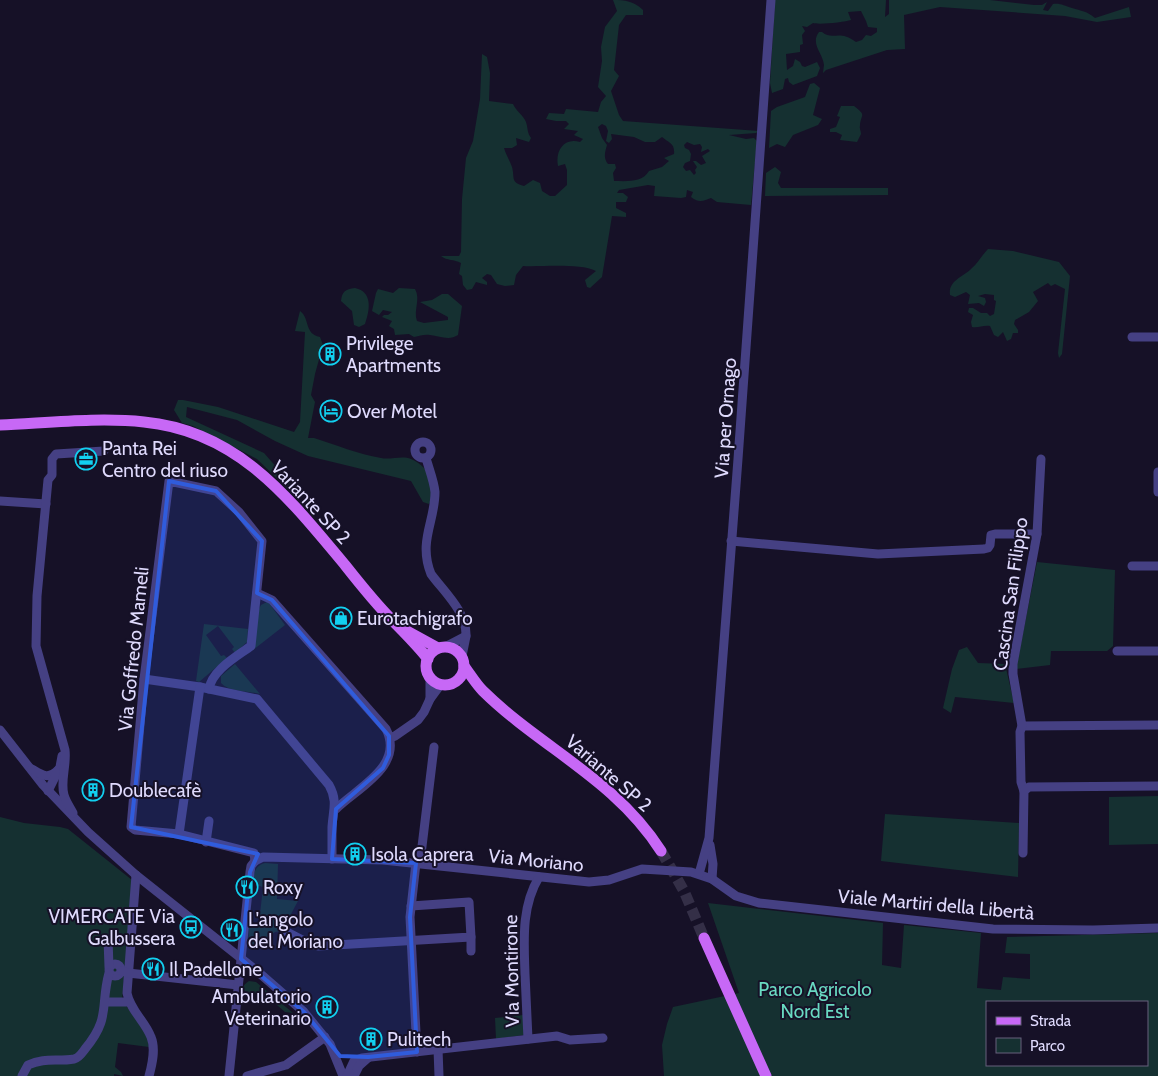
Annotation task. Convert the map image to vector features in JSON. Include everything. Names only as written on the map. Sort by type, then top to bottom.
[{"type":"main road","name":"Variante SP 2","points":[[0,425],[126,421],[179,429],[204,437],[233,452],[272,482],[378,605],[428,659]]},
{"type":"main road","name":"Variante SP 2","points":[[397,625],[442,647],[456,650],[482,690],[517,720],[613,794],[638,818],[661,851]]},
{"type":"main road","points":[[440,684],[430,677],[427,668],[428,659],[434,651],[442,647]]},
{"type":"main road","points":[[457,681],[464,672],[463,661]]},
{"type":"main road","name":"Variante SP 2","points":[[440,684],[449,684],[457,681],[482,690]]},
{"type":"main road","points":[[704,938],[766,1076]]},
{"type":"street","name":"Via per Ornago","points":[[715,881],[709,838],[739,449],[770,0]]},
{"type":"street","points":[[1132,337],[1158,337]]},
{"type":"street","points":[[76,820],[64,795],[62,772],[66,754],[36,646],[37,596],[48,480],[52,475],[52,459],[56,454],[104,451]]},
{"type":"street","points":[[426,458],[434,482],[435,494],[425,550],[431,574],[462,617],[466,629],[463,661]]},
{"type":"street","name":"Cascina San Filippo","points":[[1023,854],[1024,791],[1021,782],[1020,732],[1022,726],[1013,664],[1037,534],[1041,459]]},
{"type":"street","points":[[1158,472],[1158,492]]},
{"type":"street","name":"Via Goffredo Mameli","points":[[179,834],[133,829],[131,827],[144,679],[169,481],[216,490],[227,499],[262,541],[257,593]]},
{"type":"street","points":[[0,501],[46,504]]},
{"type":"street","points":[[731,541],[891,554],[984,549],[990,545],[991,535],[1037,534]]},
{"type":"street","points":[[1132,566],[1158,566]]},
{"type":"street","points":[[229,1076],[250,872],[251,866],[255,861],[254,853],[179,834],[205,688],[217,673],[251,646],[257,593],[272,600],[386,729],[390,737],[389,755],[383,768],[336,809]]},
{"type":"street","points":[[442,647],[466,636]]},
{"type":"street","points":[[1117,651],[1158,651]]},
{"type":"street","points":[[430,677],[430,699]]},
{"type":"street","points":[[144,679],[205,688],[257,699],[333,792],[336,809],[333,859]]},
{"type":"street","points":[[390,737],[395,736],[418,720],[440,684]]},
{"type":"street","points":[[1022,726],[1158,725]]},
{"type":"street","points":[[0,730],[48,791],[76,820],[136,876],[257,971],[304,1012],[328,1040],[352,1074],[365,1058]]},
{"type":"street","points":[[417,1052],[411,906],[434,747]]},
{"type":"street","points":[[27,766],[47,776],[62,772]]},
{"type":"street","points":[[48,791],[62,772]]},
{"type":"street","points":[[1024,791],[1026,788],[1033,786],[1122,788],[1158,786]]},
{"type":"street","points":[[206,842],[209,821]]},
{"type":"street","name":"Via per Ornago","points":[[699,874],[709,838]]},
{"type":"street","name":"Via Moriano","points":[[255,861],[263,857],[383,860],[592,882],[609,880],[642,869],[653,868],[699,874],[715,881]]},
{"type":"street","points":[[524,875],[527,903]]},
{"type":"street","points":[[136,876],[131,941],[125,972],[129,1002],[152,1038],[152,1064],[148,1076]]},
{"type":"street","points":[[527,903],[533,886],[539,877]]},
{"type":"street","name":"Viale Martiri della Libertà","points":[[715,881],[736,896],[754,902],[993,929],[1158,928]]},
{"type":"street","points":[[411,906],[469,902],[471,951]]},
{"type":"street","name":"Via Montirone","points":[[527,903],[524,937],[528,1039]]},
{"type":"street","points":[[283,930],[310,944],[318,946],[471,937]]},
{"type":"street","points":[[22,1076],[28,1065],[34,1062],[76,1058],[81,1054],[100,1030],[104,1018],[109,970],[108,939],[131,941]]},
{"type":"street","points":[[109,970],[112,976],[125,972],[238,985]]},
{"type":"street","points":[[238,985],[246,977],[257,971]]},
{"type":"street","points":[[106,1002],[129,1002]]},
{"type":"street","points":[[340,1056],[365,1058],[557,1036],[570,1040],[603,1038]]},
{"type":"street","points":[[247,1076],[286,1065],[328,1040]]},
{"type":"street","points":[[328,1040],[343,1076]]},
{"type":"street","points":[[438,1049],[439,1076]]},
{"type":"highlighted area","points":[[169,481],[216,491],[262,541],[257,593],[272,600],[389,736],[389,755],[383,768],[336,809],[332,859],[416,863],[410,917],[417,1052],[368,1057],[340,1056],[304,1012],[241,959],[250,872],[258,854],[131,827]]},
{"type":"green space","points":[[613,0],[629,2],[643,10],[643,15],[626,15],[619,25],[614,70],[619,76],[611,91],[623,121],[759,131],[756,133],[729,135],[746,139],[754,138],[757,141],[751,205],[717,202],[711,198],[699,201],[691,197],[693,192],[687,190],[686,197],[681,198],[654,196],[655,186],[648,185],[619,190],[617,193],[623,193],[628,197],[626,202],[616,202],[616,208],[626,213],[626,217],[612,216],[602,277],[590,288],[587,287],[585,280],[596,271],[571,266],[523,266],[516,275],[514,285],[505,286],[497,284],[491,275],[487,274],[482,278],[487,282],[487,285],[476,282],[472,289],[467,290],[463,285],[462,276],[459,274],[461,263],[441,256],[459,256],[461,252],[462,199],[466,158],[473,141],[480,99],[482,54],[487,57],[490,73],[489,101],[513,104],[525,120],[531,138],[529,142],[516,138],[517,145],[512,148],[504,148],[512,167],[515,181],[524,186],[533,180],[540,183],[542,191],[550,196],[555,196],[567,185],[565,164],[558,166],[559,150],[565,143],[580,142],[583,139],[574,135],[578,131],[564,129],[569,124],[566,121],[546,119],[549,113],[564,114],[566,109],[598,112],[601,102],[606,96],[598,87],[602,61],[601,47],[605,27],[617,11]],"holes":[[[602,124],[606,126],[608,131],[606,141],[609,143],[612,139],[611,134],[634,137],[645,142],[655,142],[662,137],[672,145],[674,154],[664,158],[669,161],[662,167],[649,171],[642,178],[614,181],[613,173],[616,168],[615,164],[608,164],[605,159],[607,145],[598,127]],[[687,142],[694,145],[700,144],[702,147],[701,152],[708,149],[710,151],[702,156],[706,163],[701,165],[693,161],[697,167],[694,175],[690,170],[686,171],[683,167],[685,163],[690,161],[691,154],[684,145]]]},
{"type":"green space","points":[[775,0],[886,0],[885,17],[889,14],[889,0],[990,0],[1034,5],[1042,5],[1047,2],[1043,10],[1048,11],[1053,4],[1060,4],[1087,13],[1095,18],[1129,7],[1131,17],[1097,22],[1065,16],[940,7],[904,15],[905,49],[887,50],[826,70],[823,73],[823,61],[816,45],[819,32],[830,36],[845,36],[856,42],[862,40],[866,35],[871,36],[877,32],[877,28],[868,27],[861,11],[848,12],[851,20],[821,24],[813,23],[807,27],[802,26],[805,31],[802,35],[803,44],[800,45],[800,52],[786,54],[787,70],[793,66],[795,59],[805,67],[817,62],[820,68],[817,76],[793,85],[789,82],[788,78],[785,79],[783,89],[772,93],[770,83]]},
{"type":"green space","points":[[814,83],[820,88],[813,115],[822,119],[818,125],[793,135],[785,147],[777,144],[769,148],[771,111],[805,97],[810,84]]},
{"type":"green space","points":[[841,106],[854,106],[862,114],[861,134],[857,142],[840,140],[842,135],[830,132],[830,129],[836,127],[840,117],[837,116]]},
{"type":"green space","points":[[775,167],[781,172],[778,183],[781,188],[888,188],[888,195],[765,196],[766,173]]},
{"type":"green space","points":[[988,249],[1013,251],[1059,262],[1070,276],[1062,354],[1059,358],[1065,289],[1055,284],[1051,286],[1048,283],[1033,292],[1038,301],[1029,312],[1015,320],[1014,324],[1018,333],[1013,333],[1011,339],[1007,341],[1003,332],[998,337],[994,335],[990,326],[972,327],[973,315],[968,312],[969,308],[973,308],[981,313],[987,313],[990,316],[994,314],[996,301],[994,300],[994,295],[985,294],[978,296],[985,298],[984,306],[979,303],[968,304],[970,295],[966,292],[955,297],[950,295],[951,286],[954,282],[969,271]]},
{"type":"green space","points":[[355,288],[365,293],[369,302],[365,324],[359,327],[354,325],[352,311],[341,301],[342,295],[345,292]]},
{"type":"green space","points":[[399,288],[415,289],[417,293],[417,321],[424,323],[448,320],[448,317],[420,302],[432,300],[442,294],[448,294],[462,306],[458,335],[448,338],[428,335],[414,337],[409,334],[395,335],[394,329],[389,326],[392,321],[382,317],[392,312],[383,310],[379,315],[372,311],[378,289],[393,293]]},
{"type":"green space","points":[[300,311],[309,329],[320,337],[323,345],[311,395],[315,402],[308,438],[314,438],[372,456],[385,458],[404,457],[414,460],[424,467],[428,474],[432,494],[429,504],[423,502],[411,481],[308,456],[275,441],[237,420],[187,407],[186,417],[264,453],[299,493],[296,497],[257,459],[193,426],[182,423],[174,410],[178,400],[218,407],[294,432],[300,422],[305,332],[295,331]]},
{"type":"green space","points":[[1037,562],[1115,570],[1113,646],[1107,651],[1051,651],[1050,665],[1016,669]]},
{"type":"green space","points":[[267,602],[285,625],[253,650],[259,609],[261,605]]},
{"type":"green space","points":[[204,624],[248,629],[247,642],[235,653],[232,649],[234,647],[218,626],[206,635],[221,656],[224,655],[227,658],[199,682],[196,681]]},
{"type":"green space","points":[[967,647],[978,663],[1005,664],[1014,703],[955,697],[951,713],[943,708],[952,669],[959,650]]},
{"type":"green space","points":[[235,664],[260,694],[234,690],[221,683],[221,676]]},
{"type":"green space","points":[[1158,796],[1158,844],[1109,845],[1109,797]]},
{"type":"green space","points":[[885,814],[1019,823],[1018,877],[881,861]]},
{"type":"green space","points":[[0,817],[24,823],[68,829],[132,880],[122,1000],[147,1035],[149,1047],[118,1043],[115,1067],[123,1076],[114,1074],[114,1076],[0,1076]]},
{"type":"green space","points":[[265,863],[278,864],[277,899],[298,901],[282,931],[275,932],[256,947],[248,943],[249,923],[259,923],[263,887],[252,884],[257,868]]},
{"type":"green space","name":"Parco Agricolo Nord Est","points":[[708,903],[883,923],[882,965],[901,968],[904,925],[981,933],[977,988],[1001,990],[1003,977],[1030,979],[1030,954],[1005,953],[1007,937],[1158,933],[1158,1076],[664,1076],[662,1045],[673,1007],[739,993]]},
{"type":"green space","points":[[249,981],[256,982],[293,1013],[285,1012],[262,992],[246,995],[241,1002],[242,990]]},
{"type":"green space","points":[[523,1015],[524,1035],[496,1039],[495,1018]]},
{"type":"tunnel","points":[[661,851],[684,891],[704,938]]},
{"type":"place","name":"Privilege Apartments","points":[[330,354]]},
{"type":"place","name":"Over Motel","points":[[331,411]]},
{"type":"place","name":"Panta Rei Centro del riuso","points":[[86,459]]},
{"type":"place","name":"Eurotachigrafo","points":[[341,618]]},
{"type":"place","name":"Doublecafè","points":[[93,790]]},
{"type":"place","name":"Isola Caprera","points":[[355,854]]},
{"type":"place","name":"Roxy","points":[[247,887]]},
{"type":"place","name":"VIMERCATE Via Galbussera","points":[[191,927]]},
{"type":"place","name":"L'angolo del Moriano","points":[[232,930]]},
{"type":"place","name":"Il Padellone","points":[[153,969]]},
{"type":"place","name":"Ambulatorio Veterinario","points":[[327,1007]]},
{"type":"place","name":"Pulitech","points":[[371,1039]]}]
